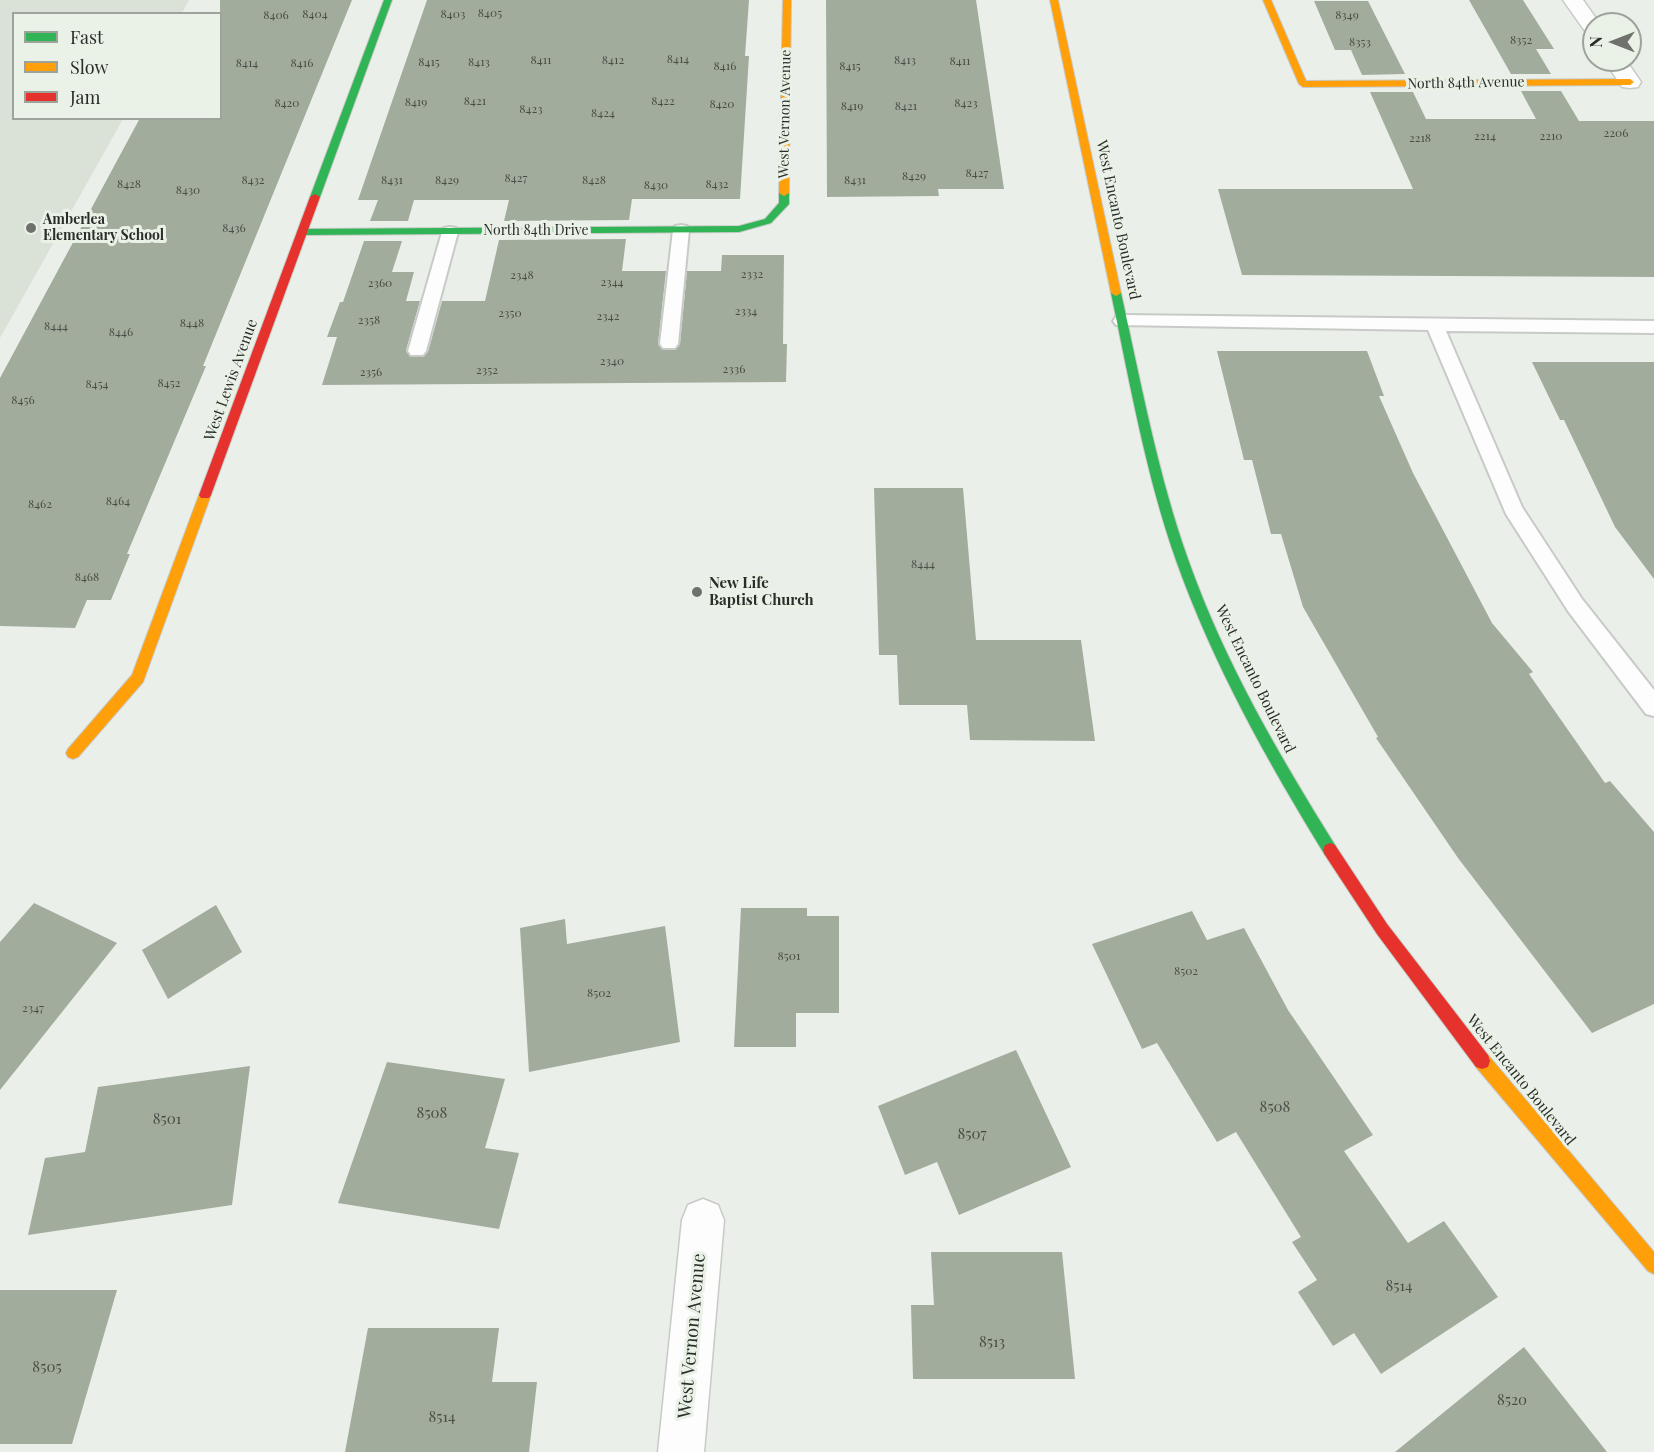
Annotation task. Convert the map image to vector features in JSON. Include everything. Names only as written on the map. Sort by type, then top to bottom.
[{"type":"street","name":"West Lewis Avenue","points":[[73,753],[138,678],[388,0]]},
{"type":"street","name":"West Vernon Avenue","points":[[768,221],[784,204],[787,0]]},
{"type":"street","name":"West Encanto Boulevard","points":[[1054,0],[1122,321],[1173,531],[1192,585],[1221,652],[1286,780],[1382,929],[1497,1080],[1654,1265]]},
{"type":"street","name":"North 84th Avenue","points":[[1267,0],[1303,84],[1630,82]]},
{"type":"street","points":[[1573,0],[1582,13]]},
{"type":"street","points":[[1623,72],[1630,82]]},
{"type":"street","name":"North 84th Drive","points":[[303,232],[739,229],[768,221]]},
{"type":"street","name":"West Vernon Avenue","points":[[681,1452],[703,1220]]},
{"type":"lane","points":[[669,344],[681,230]]},
{"type":"lane","points":[[417,351],[450,232]]},
{"type":"lane","points":[[1122,321],[1654,327]]},
{"type":"lane","points":[[1434,324],[1513,509],[1575,604],[1654,707]]},
{"type":"shaded area","name":"Amberlea Elementary School","points":[[0,0],[189,0],[183,12],[12,12],[12,120],[122,120],[0,338]]},
{"type":"building","points":[[220,0],[352,0],[203,366],[206,366],[127,554],[130,554],[111,600],[87,600],[75,628],[0,626],[0,378],[139,120],[222,120],[222,12],[220,12]]},
{"type":"building","points":[[427,0],[749,0],[745,56],[749,56],[740,199],[632,199],[629,220],[504,221],[509,200],[414,200],[408,221],[370,221],[378,200],[358,200]]},
{"type":"building","points":[[826,0],[976,0],[1004,189],[938,189],[939,196],[827,197]]},
{"type":"building","points":[[1469,0],[1523,0],[1554,49],[1536,49],[1551,74],[1511,74]]},
{"type":"building","points":[[1314,1],[1368,1],[1405,74],[1362,75],[1351,50],[1335,50]]},
{"type":"building","points":[[1521,91],[1561,91],[1579,121],[1654,121],[1654,277],[1242,275],[1218,189],[1413,189],[1370,92],[1413,92],[1426,119],[1536,119]]},
{"type":"building","points":[[626,239],[622,271],[666,271],[658,344],[663,350],[675,350],[680,344],[687,271],[721,271],[722,255],[784,255],[783,344],[787,344],[786,382],[322,385],[337,337],[327,337],[340,302],[343,302],[364,241],[402,241],[392,272],[414,272],[406,301],[420,301],[406,350],[411,357],[423,357],[428,352],[442,301],[485,301],[499,240]]},
{"type":"building","points":[[1217,351],[1367,351],[1384,396],[1379,396],[1413,473],[1492,623],[1533,672],[1529,674],[1605,783],[1610,781],[1654,832],[1654,1004],[1592,1033],[1458,858],[1376,738],[1378,737],[1303,607],[1281,534],[1271,534],[1252,460],[1244,460]]},
{"type":"building","points":[[1532,362],[1654,362],[1654,579],[1615,527],[1564,420],[1560,420]]},
{"type":"building","points":[[874,488],[963,488],[976,640],[1081,640],[1095,741],[970,740],[967,705],[899,705],[897,655],[879,655]]},
{"type":"building","points":[[34,903],[117,943],[0,1090],[0,942]]},
{"type":"building","points":[[216,905],[242,952],[168,999],[142,950]]},
{"type":"building","points":[[741,908],[807,908],[807,916],[839,916],[839,1013],[796,1013],[796,1047],[734,1047]]},
{"type":"building","points":[[1192,911],[1207,940],[1244,928],[1288,1010],[1373,1135],[1344,1151],[1408,1243],[1444,1221],[1498,1297],[1381,1374],[1354,1333],[1333,1346],[1298,1292],[1317,1280],[1292,1242],[1301,1237],[1236,1132],[1217,1142],[1157,1043],[1142,1049],[1092,944]]},
{"type":"building","points":[[565,919],[567,944],[665,926],[680,1042],[529,1072],[520,928]]},
{"type":"building","points":[[1016,1050],[1071,1167],[959,1215],[937,1162],[905,1175],[878,1106]]},
{"type":"building","points":[[387,1062],[505,1079],[485,1148],[519,1153],[499,1229],[338,1203]]},
{"type":"building","points":[[250,1066],[232,1205],[28,1235],[45,1158],[85,1152],[98,1087]]},
{"type":"building","points":[[931,1252],[1062,1252],[1075,1379],[913,1379],[911,1305],[934,1305]]},
{"type":"building","points":[[0,1290],[117,1290],[72,1444],[0,1444]]},
{"type":"building","points":[[368,1328],[499,1328],[492,1382],[537,1382],[529,1452],[345,1452]]},
{"type":"building","points":[[1524,1347],[1607,1452],[1395,1452]]},
{"type":"traffic: fast","points":[[315,197],[388,0]]},
{"type":"traffic: fast","points":[[303,232],[739,229],[768,221],[784,204],[784,193]]},
{"type":"traffic: fast","points":[[1116,293],[1161,491],[1199,604],[1260,732],[1330,850]]},
{"type":"traffic: slow","points":[[784,193],[787,0]]},
{"type":"traffic: slow","points":[[1054,0],[1116,293]]},
{"type":"traffic: slow","points":[[1267,0],[1303,84],[1630,82]]},
{"type":"traffic: slow","points":[[73,753],[138,678],[205,495]]},
{"type":"traffic: slow","points":[[1482,1061],[1654,1265]]},
{"type":"traffic: jam","points":[[205,495],[315,197]]},
{"type":"traffic: jam","points":[[1330,850],[1382,929],[1482,1061]]},
{"type":"place","name":"Amberlea Elementary School","points":[[31,228]]},
{"type":"place","name":"New Life Baptist Church","points":[[697,592]]}]
